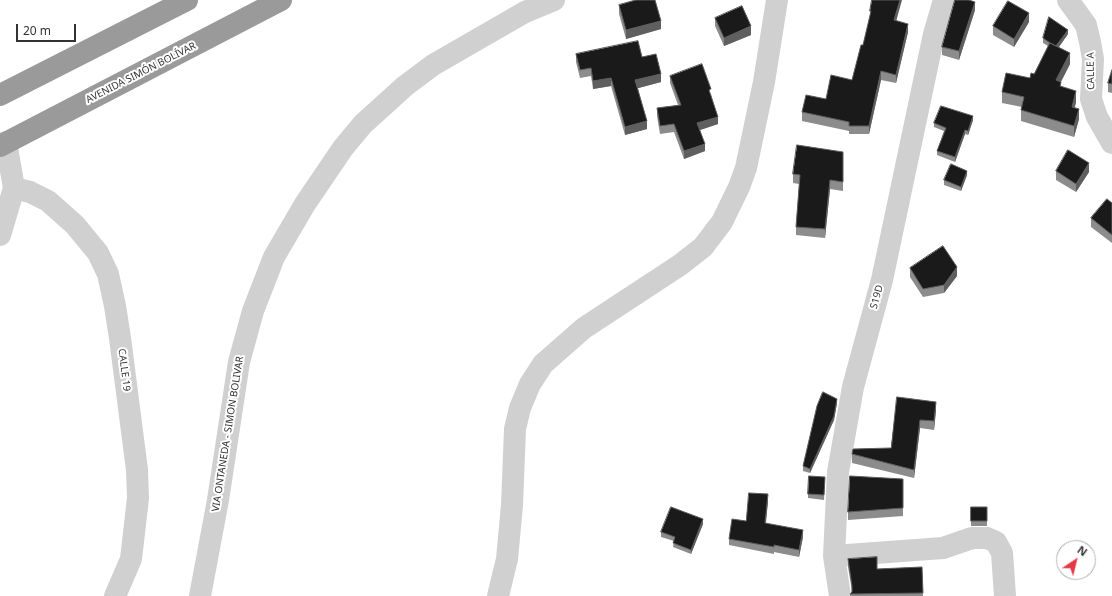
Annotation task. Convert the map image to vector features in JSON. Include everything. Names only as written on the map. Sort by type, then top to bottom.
[{"type":"highway","points":[[0,94],[188,0]]},
{"type":"highway","name":"AVENIDA SIMÓN BOLÍVAR","points":[[3,144],[281,0]]},
{"type":"street","name":"VIA ONTANEDA - SIMON BOLIVAR","points":[[200,596],[218,500],[239,362],[253,311],[274,257],[305,204],[343,148],[363,124],[405,86],[433,64],[525,12],[554,0]]},
{"type":"street","points":[[498,596],[507,559],[512,498],[515,429],[520,408],[530,384],[543,364],[584,328],[680,266],[703,247],[722,222],[739,187],[746,168],[764,82],[777,0]]},
{"type":"street","name":"S19D","points":[[840,596],[834,556],[838,472],[853,387],[882,280],[934,34],[944,0]]},
{"type":"street","name":"CALLE A","points":[[1068,0],[1086,25],[1093,60],[1092,99],[1097,117],[1112,143]]},
{"type":"street","points":[[0,235],[14,188],[3,144]]},
{"type":"street","name":"CALLE 19","points":[[14,188],[30,192],[48,202],[75,225],[98,253],[108,274],[120,338],[137,470],[138,498],[131,559],[115,596]]},
{"type":"street","points":[[834,556],[943,548],[972,538],[987,538],[996,542],[1002,553],[1005,596]]},
{"type":"building","points":[[636,0],[655,0],[661,21],[626,30],[619,5]]},
{"type":"building","points":[[872,0],[900,0],[894,20],[908,24],[896,75],[881,71],[869,126],[849,126],[849,122],[802,112],[806,95],[826,99],[831,75],[852,80],[861,45],[863,45]]},
{"type":"building","points":[[955,0],[969,0],[975,2],[959,51],[942,47]]},
{"type":"building","points":[[1008,1],[1029,13],[1014,39],[993,26]]},
{"type":"building","points":[[742,6],[751,26],[724,38],[715,18]]},
{"type":"building","points":[[1049,17],[1068,30],[1056,46],[1043,38]]},
{"type":"building","points":[[638,41],[642,57],[656,54],[661,74],[635,80],[647,121],[625,127],[611,78],[593,81],[591,68],[580,70],[576,54]]},
{"type":"building","points":[[1050,43],[1070,53],[1056,80],[1061,82],[1060,86],[1076,91],[1072,107],[1079,109],[1074,126],[1021,110],[1024,97],[1002,92],[1006,73],[1030,78],[1031,73],[1034,74]]},
{"type":"building","points":[[702,64],[711,89],[709,90],[718,117],[697,123],[705,144],[684,151],[674,124],[660,126],[657,108],[681,105],[670,76]]},
{"type":"building","points":[[1112,70],[1112,84],[1108,83]]},
{"type":"building","points":[[941,106],[973,116],[968,131],[965,130],[955,157],[937,151],[946,128],[934,123]]},
{"type":"building","points":[[797,145],[843,152],[843,182],[830,180],[825,229],[796,227],[800,175],[793,174]]},
{"type":"building","points":[[1068,150],[1089,163],[1076,184],[1056,171]]},
{"type":"building","points":[[951,164],[967,171],[961,187],[944,180]]},
{"type":"building","points":[[1107,199],[1112,203],[1112,235],[1091,218]]},
{"type":"building","points":[[943,246],[957,267],[944,285],[923,289],[910,268]]},
{"type":"building","points":[[823,392],[837,399],[834,416],[810,469],[803,466],[817,406]]},
{"type":"building","points":[[897,397],[936,402],[934,421],[920,420],[914,470],[852,454],[853,449],[891,448]]},
{"type":"building","points":[[809,476],[825,477],[824,495],[808,494]]},
{"type":"building","points":[[850,476],[903,479],[903,508],[848,512]]},
{"type":"building","points":[[749,493],[768,494],[765,523],[803,530],[799,550],[729,539],[732,519],[746,521]]},
{"type":"building","points":[[671,507],[703,519],[691,550],[673,543],[675,537],[661,532]]},
{"type":"building","points":[[971,507],[987,507],[987,521],[971,521]]},
{"type":"building","points":[[877,557],[877,569],[922,567],[923,593],[850,594],[852,592],[852,586],[848,559]]}]
